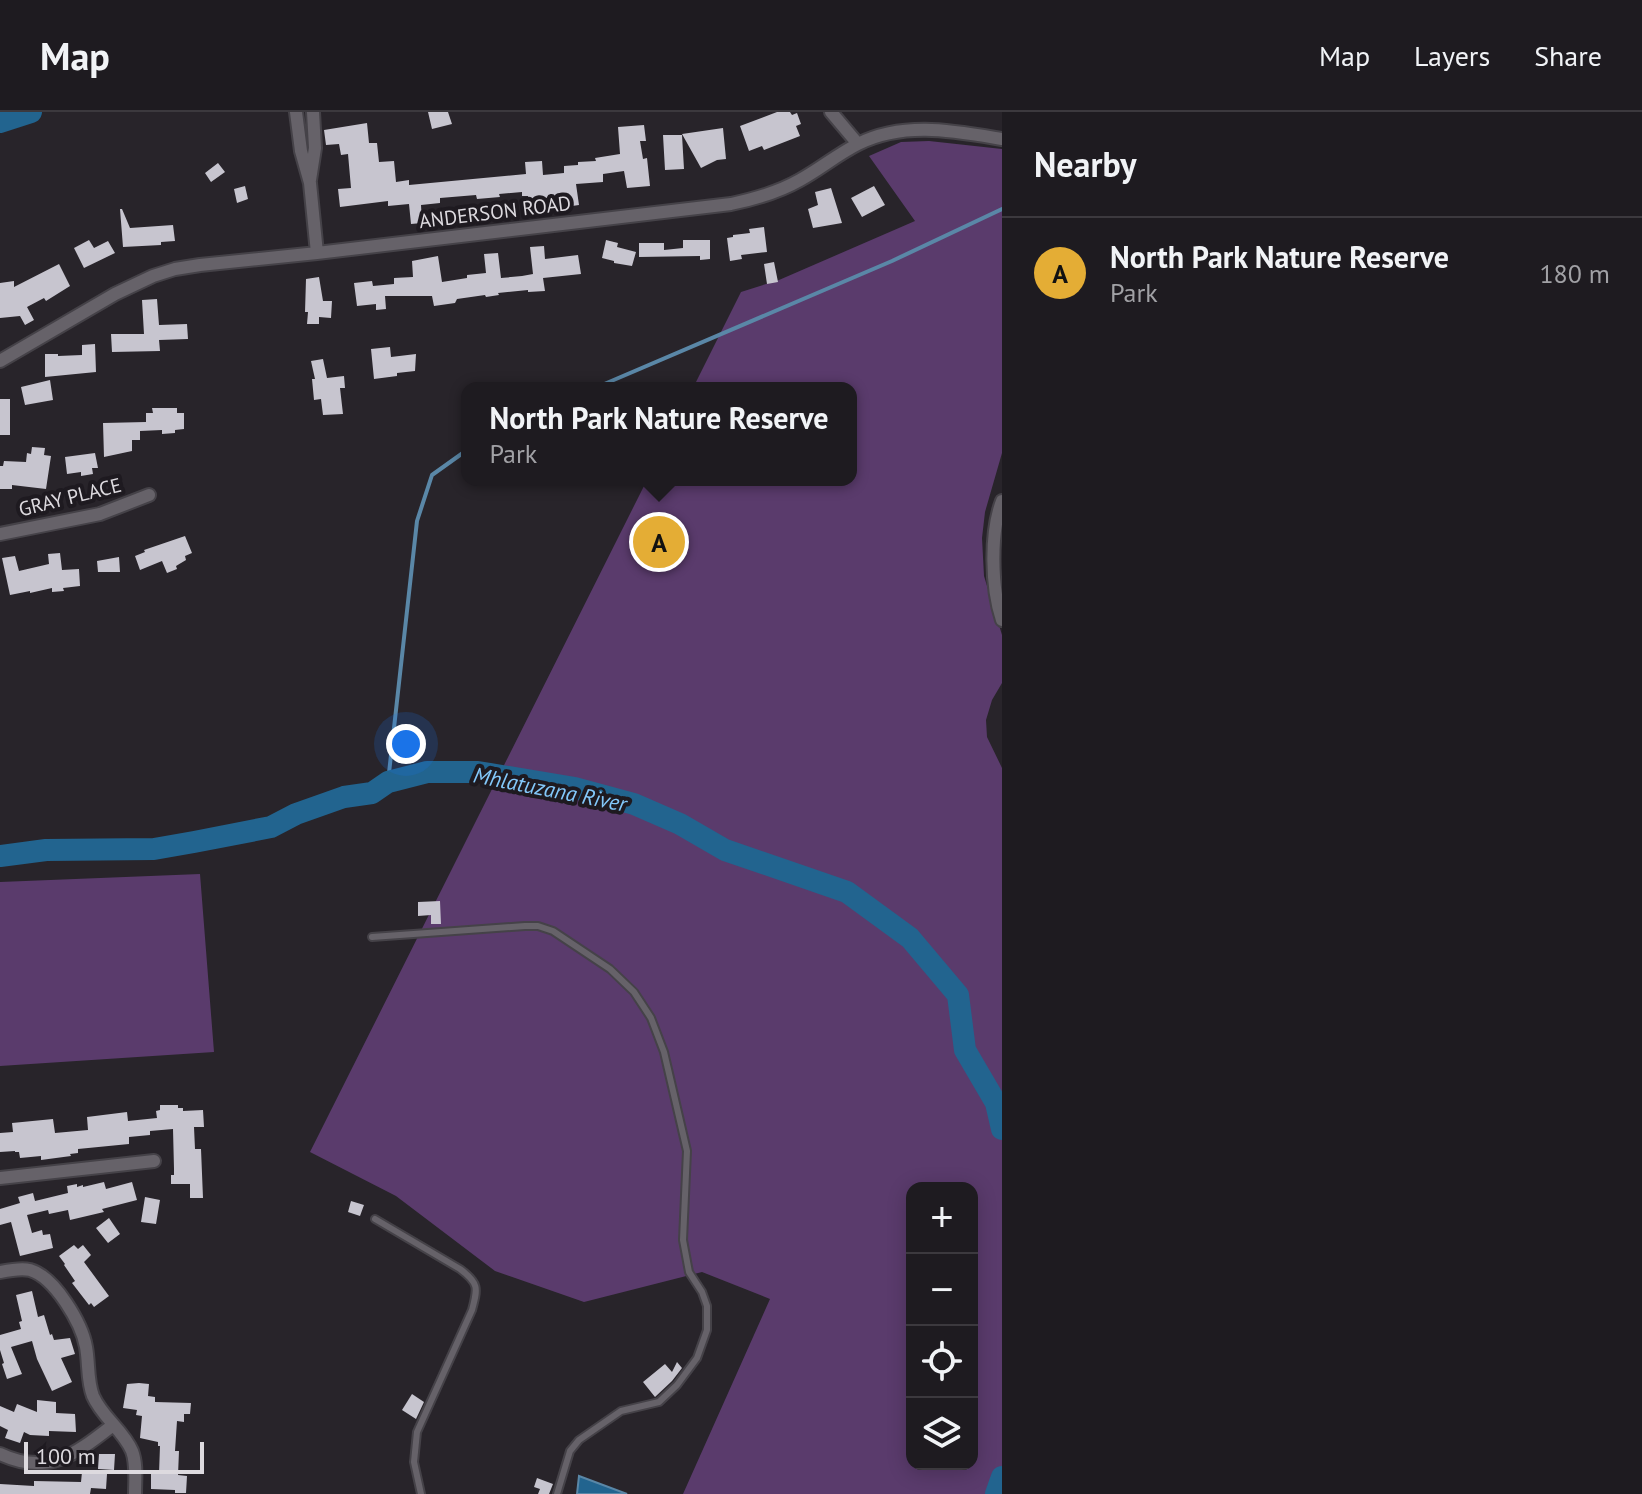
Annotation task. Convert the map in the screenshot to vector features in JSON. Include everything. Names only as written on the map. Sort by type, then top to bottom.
[{"type":"street","points":[[296,112],[301,151],[310,183],[317,253]]},
{"type":"street","points":[[310,183],[315,148],[313,112]]},
{"type":"street","points":[[831,112],[858,144]]},
{"type":"street","points":[[839,112],[843,127]]},
{"type":"street","name":"ANDERSON ROAD","points":[[0,361],[115,294],[153,276],[200,265],[750,200],[800,180],[858,144],[916,129],[1002,139]]},
{"type":"street","name":"GRAY PLACE","points":[[0,534],[100,514],[149,495]]},
{"type":"street","points":[[1002,501],[995,526],[994,563],[1002,620]]},
{"type":"street","points":[[0,1178],[154,1161]]},
{"type":"street","points":[[0,1258],[2,1272],[29,1270],[40,1274],[68,1306],[81,1328],[92,1394],[132,1451],[135,1494]]},
{"type":"street","points":[[0,1454],[19,1461],[61,1460],[113,1425]]},
{"type":"lane","points":[[372,937],[516,926],[538,926],[553,931],[625,982],[651,1018],[664,1052],[687,1151],[683,1240],[689,1272],[706,1299],[707,1330],[697,1358],[665,1398],[656,1404],[621,1411],[573,1446],[557,1494]]},
{"type":"lane","points":[[375,1219],[460,1269],[476,1285],[472,1310],[417,1432],[414,1462],[421,1494]]},
{"type":"shaded area","points":[[929,141],[1002,149],[1002,453],[985,512],[982,538],[984,576],[1002,635],[1002,683],[992,700],[986,720],[987,737],[1002,768],[1002,1494],[683,1494],[770,1299],[702,1272],[584,1302],[495,1271],[396,1196],[310,1152],[644,486],[857,486],[857,382],[696,382],[741,292],[779,280],[915,221],[869,156],[901,142]]},
{"type":"shaded area","points":[[200,874],[214,1052],[0,1066],[0,882]]},
{"type":"water","points":[[579,1476],[627,1494],[577,1494]]},
{"type":"building","points":[[428,112],[448,112],[452,124],[432,129]]},
{"type":"building","points":[[777,112],[797,113],[801,124],[796,126],[800,136],[764,150],[762,146],[749,151],[740,126]]},
{"type":"building","points":[[367,123],[369,143],[377,143],[379,162],[394,161],[396,182],[409,180],[409,185],[526,174],[525,162],[542,161],[543,175],[564,173],[564,166],[620,154],[618,127],[644,125],[646,141],[640,141],[643,159],[647,158],[650,186],[627,188],[624,171],[603,174],[603,182],[576,184],[579,205],[565,207],[564,196],[528,200],[522,192],[477,199],[476,195],[440,198],[440,203],[421,205],[422,223],[411,224],[409,204],[388,206],[388,201],[340,207],[338,189],[351,188],[348,154],[341,155],[339,144],[326,145],[324,130]]},
{"type":"building","points":[[723,128],[726,159],[701,168],[682,134]]},
{"type":"building","points":[[663,135],[682,135],[684,169],[665,170]]},
{"type":"building","points":[[218,163],[225,172],[211,182],[205,173]]},
{"type":"building","points":[[245,186],[248,199],[237,203],[234,189]]},
{"type":"building","points":[[874,186],[885,205],[862,217],[851,198]]},
{"type":"building","points":[[831,188],[842,223],[813,228],[808,209],[818,205],[815,192]]},
{"type":"building","points":[[120,209],[130,228],[173,225],[175,241],[123,247]]},
{"type":"building","points":[[764,227],[767,252],[741,255],[742,259],[730,261],[727,238]]},
{"type":"building","points":[[89,240],[94,248],[108,241],[115,253],[84,268],[74,248]]},
{"type":"building","points":[[606,240],[618,243],[617,247],[636,252],[632,266],[602,258]]},
{"type":"building","points":[[683,240],[710,240],[710,259],[700,260],[700,256],[639,257],[639,243],[664,243],[664,250],[683,248]]},
{"type":"building","points":[[544,246],[545,259],[578,255],[581,274],[543,278],[545,291],[498,293],[434,306],[432,296],[385,296],[386,309],[376,310],[376,304],[357,306],[354,283],[372,281],[373,286],[394,284],[394,278],[413,277],[412,261],[438,256],[442,282],[486,273],[484,254],[498,253],[501,278],[522,276],[533,274],[530,247]]},
{"type":"building","points":[[774,262],[778,282],[767,284],[764,264]]},
{"type":"building","points":[[59,264],[70,286],[46,301],[44,298],[27,307],[34,320],[25,325],[20,316],[0,318],[0,283],[14,281],[14,287]]},
{"type":"building","points":[[319,277],[323,301],[332,301],[331,318],[319,317],[319,324],[307,324],[306,279]]},
{"type":"building","points":[[157,299],[159,325],[187,324],[188,339],[159,340],[160,351],[112,352],[111,334],[144,334],[142,300]]},
{"type":"building","points":[[95,344],[96,372],[45,377],[45,354],[82,355],[82,345]]},
{"type":"building","points":[[390,347],[391,357],[416,354],[415,371],[374,379],[371,349]]},
{"type":"building","points":[[323,359],[327,378],[344,376],[345,388],[340,388],[343,414],[323,415],[321,399],[314,400],[312,379],[315,379],[311,361]]},
{"type":"building","points":[[50,380],[53,400],[25,405],[21,387]]},
{"type":"building","points":[[0,399],[10,399],[10,435],[0,435]]},
{"type":"building","points":[[152,408],[177,408],[177,413],[184,413],[184,429],[162,434],[162,430],[140,431],[140,440],[132,440],[132,451],[104,457],[103,423],[146,422],[146,413],[153,413]]},
{"type":"building","points":[[32,447],[45,448],[44,455],[51,456],[46,489],[12,485],[12,489],[0,489],[0,466],[4,461],[26,462],[27,453],[31,454]]},
{"type":"building","points":[[95,453],[98,468],[92,468],[93,474],[67,474],[65,457]]},
{"type":"building","points":[[185,536],[192,553],[185,556],[186,560],[176,566],[177,569],[167,573],[162,561],[140,570],[135,556]]},
{"type":"building","points":[[60,553],[62,570],[79,569],[80,586],[63,588],[64,591],[52,592],[52,588],[10,595],[2,558],[15,556],[19,571],[49,564],[48,554]]},
{"type":"building","points":[[119,557],[120,572],[98,572],[97,561]]},
{"type":"building","points":[[440,901],[441,924],[431,924],[431,915],[418,916],[418,902]]},
{"type":"building","points":[[160,1105],[178,1105],[183,1111],[203,1110],[204,1127],[194,1127],[195,1149],[201,1149],[203,1198],[190,1198],[190,1184],[171,1184],[171,1175],[174,1175],[173,1129],[129,1137],[129,1144],[78,1149],[78,1153],[71,1156],[41,1160],[41,1156],[20,1158],[19,1152],[0,1152],[0,1133],[13,1132],[12,1123],[53,1119],[55,1133],[88,1130],[87,1117],[127,1112],[128,1121],[157,1118],[156,1111],[160,1110]]},
{"type":"building","points":[[104,1182],[106,1189],[132,1182],[137,1200],[70,1220],[68,1210],[49,1214],[48,1210],[27,1215],[32,1233],[42,1230],[43,1235],[50,1234],[53,1248],[20,1256],[11,1222],[0,1225],[0,1209],[20,1203],[18,1197],[33,1193],[35,1201],[68,1193],[67,1186],[77,1184],[77,1187],[83,1187]]},
{"type":"building","points":[[145,1197],[160,1200],[156,1224],[141,1222]]},
{"type":"building","points":[[351,1201],[364,1205],[360,1216],[348,1212]]},
{"type":"building","points":[[109,1218],[120,1234],[108,1243],[96,1228]]},
{"type":"building","points":[[74,1245],[78,1249],[83,1245],[91,1255],[84,1262],[109,1296],[94,1307],[72,1283],[75,1281],[59,1256]]},
{"type":"building","points":[[32,1291],[38,1317],[44,1315],[50,1335],[54,1340],[70,1338],[75,1354],[61,1358],[72,1382],[52,1391],[32,1341],[11,1347],[22,1374],[7,1379],[2,1364],[0,1335],[21,1329],[16,1295]]},
{"type":"building","points":[[677,1362],[682,1368],[655,1397],[643,1382],[665,1364],[672,1372]]},
{"type":"building","points":[[127,1384],[149,1384],[148,1396],[155,1397],[155,1402],[191,1403],[190,1414],[184,1414],[184,1422],[177,1421],[175,1451],[179,1451],[178,1475],[187,1476],[186,1493],[151,1489],[151,1474],[159,1474],[160,1446],[158,1442],[140,1438],[142,1416],[136,1415],[137,1410],[123,1408]]},
{"type":"building","points":[[412,1394],[424,1402],[416,1419],[402,1410]]},
{"type":"building","points":[[37,1400],[56,1402],[56,1413],[75,1414],[76,1432],[49,1431],[49,1436],[24,1432],[20,1443],[5,1438],[8,1430],[0,1426],[0,1406],[14,1412],[17,1404],[37,1412]]},
{"type":"building","points":[[99,1454],[115,1454],[114,1470],[98,1469]]},
{"type":"building","points":[[82,1472],[107,1474],[106,1489],[91,1488],[90,1494],[0,1494],[0,1484],[34,1486],[34,1481],[81,1482]]},
{"type":"building","points":[[537,1478],[553,1484],[549,1494],[538,1494],[540,1489],[534,1487]]},
{"type":"waterway","name":"Mhlatuzana River","points":[[0,122],[31,112]]},
{"type":"waterway","points":[[609,382],[892,261],[1002,209]]},
{"type":"waterway","points":[[388,782],[417,521],[432,475],[461,454]]},
{"type":"waterway","name":"Mhlatuzana River","points":[[0,856],[46,850],[154,849],[271,827],[296,814],[344,797],[372,793],[388,782],[427,772],[478,772],[575,788],[634,804],[680,824],[725,850],[847,892],[910,938],[958,995],[965,1050],[996,1103],[1002,1129]]},
{"type":"waterway","name":"Mhlatuzana River","points":[[996,1494],[1002,1477]]},
{"type":"place","name":"North Park Nature Reserve","points":[[659,542]]}]
